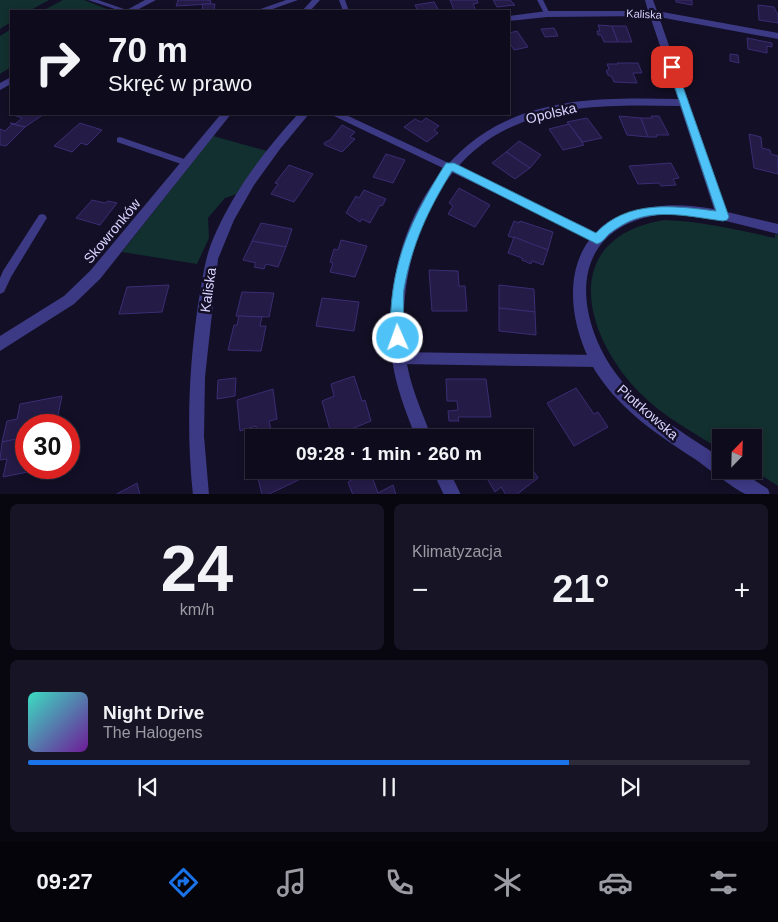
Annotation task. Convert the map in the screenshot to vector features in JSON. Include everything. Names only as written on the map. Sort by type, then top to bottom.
[{"type":"street","points":[[130,10],[152,0]]},
{"type":"street","points":[[262,10],[294,0]]},
{"type":"street","points":[[307,10],[316,0]]},
{"type":"street","points":[[649,0],[723,217]]},
{"type":"street","name":"Kaliska","points":[[510,18],[547,14],[653,13],[778,36]]},
{"type":"street","name":"Opolska","points":[[420,429],[409,400],[399,358],[396,319],[398,291],[404,261],[413,234],[425,207],[450,166],[469,147],[490,133],[513,122],[540,113],[606,102],[685,103]]},
{"type":"street","name":"Skowronków","points":[[0,344],[63,304],[95,275],[225,115]]},
{"type":"street","name":"Kaliska","points":[[201,494],[196,460],[195,410],[197,376],[212,259],[221,234],[235,206],[303,115]]},
{"type":"street","name":"Piotrkowska","points":[[712,461],[663,429],[621,392],[599,361],[584,329],[577,297],[580,269],[590,247],[606,230],[625,219],[648,211],[674,210],[723,217],[778,229]]},
{"type":"street","points":[[445,479],[453,494]]},
{"type":"street","points":[[739,479],[762,494]]},
{"type":"lane","points":[[91,0],[125,10]]},
{"type":"lane","points":[[540,0],[547,14]]},
{"type":"lane","points":[[339,115],[450,166],[597,239]]},
{"type":"lane","points":[[120,140],[187,163]]},
{"type":"lane","points":[[0,289],[7,274],[42,218]]},
{"type":"lane","points":[[399,358],[599,361]]},
{"type":"green space","points":[[0,0],[49,0],[31,10],[10,10],[10,23],[0,29]]},
{"type":"green space","points":[[63,0],[84,0],[109,10],[44,10]]},
{"type":"green space","points":[[10,30],[10,68],[0,74],[0,36]]},
{"type":"green space","points":[[213,136],[267,151],[237,194],[225,198],[208,218],[209,238],[197,264],[122,252]]},
{"type":"green space","points":[[664,220],[706,224],[775,238],[775,234],[778,235],[778,486],[762,476],[762,429],[712,429],[712,444],[658,409],[640,393],[620,370],[605,344],[595,318],[591,292],[595,267],[608,246],[630,230]]},
{"type":"building","points":[[178,0],[211,1],[210,4],[176,6]]},
{"type":"building","points":[[450,0],[477,0],[478,3],[473,4],[476,10],[454,10]]},
{"type":"building","points":[[493,0],[510,0],[515,5],[497,7]]},
{"type":"building","points":[[676,0],[692,0],[692,5],[676,2]]},
{"type":"building","points":[[434,2],[438,10],[418,10],[415,5]]},
{"type":"building","points":[[203,4],[215,4],[214,10],[202,10]]},
{"type":"building","points":[[758,5],[774,7],[778,15],[778,23],[759,20]]},
{"type":"building","points":[[598,25],[612,26],[618,42],[604,42],[601,35],[598,35],[597,31],[600,31]]},
{"type":"building","points":[[612,26],[626,26],[632,42],[618,42]]},
{"type":"building","points":[[554,28],[558,36],[545,37],[541,29]]},
{"type":"building","points":[[517,31],[528,47],[514,50],[510,44],[510,33]]},
{"type":"building","points":[[747,38],[772,43],[772,47],[767,46],[767,53],[748,49]]},
{"type":"building","points":[[730,54],[738,55],[739,63],[730,61]]},
{"type":"building","points":[[638,63],[642,73],[633,73],[637,83],[614,82],[606,71],[609,69],[607,64]]},
{"type":"building","points":[[14,115],[43,115],[25,127],[10,123],[15,124],[22,118]]},
{"type":"building","points":[[619,116],[641,118],[648,137],[627,135]]},
{"type":"building","points":[[651,116],[659,116],[669,135],[648,137],[641,118],[652,118]]},
{"type":"building","points":[[426,118],[439,126],[434,130],[438,133],[427,142],[404,127],[415,119],[421,122]]},
{"type":"building","points":[[587,118],[602,138],[583,142],[567,122]]},
{"type":"building","points":[[80,123],[102,130],[87,145],[81,143],[72,152],[54,146]]},
{"type":"building","points":[[12,124],[25,127],[6,146],[0,145],[0,129],[5,131]]},
{"type":"building","points":[[569,124],[584,145],[563,150],[549,129]]},
{"type":"building","points":[[342,125],[355,132],[350,137],[355,139],[342,152],[324,143],[330,140]]},
{"type":"building","points":[[749,134],[761,137],[762,148],[770,150],[771,154],[778,156],[778,174],[754,168]]},
{"type":"building","points":[[519,141],[541,155],[530,168],[506,152]]},
{"type":"building","points":[[506,152],[530,168],[515,179],[492,163]]},
{"type":"building","points":[[386,154],[405,160],[393,183],[373,177]]},
{"type":"building","points":[[671,163],[679,178],[673,179],[676,185],[661,186],[659,183],[638,184],[629,166]]},
{"type":"building","points":[[289,165],[313,174],[294,202],[271,194],[278,184],[275,183]]},
{"type":"building","points":[[459,188],[490,205],[475,227],[448,214],[453,206],[449,203]]},
{"type":"building","points":[[364,190],[386,199],[382,206],[380,205],[370,223],[362,219],[360,222],[346,213],[356,196],[359,198]]},
{"type":"building","points":[[92,200],[117,203],[100,225],[76,218]]},
{"type":"building","points":[[514,221],[519,223],[520,221],[553,232],[548,250],[508,236]]},
{"type":"building","points":[[261,223],[292,229],[286,247],[252,241]]},
{"type":"building","points":[[514,237],[548,250],[543,265],[532,261],[531,264],[522,260],[522,258],[508,253]]},
{"type":"building","points":[[341,240],[367,246],[355,277],[330,272],[333,263],[330,262],[334,249],[338,250]]},
{"type":"building","points":[[252,241],[286,247],[278,267],[266,264],[264,269],[254,267],[256,263],[243,260]]},
{"type":"building","points":[[429,270],[458,271],[459,286],[465,286],[467,311],[432,311]]},
{"type":"building","points":[[169,285],[162,312],[119,314],[127,287]]},
{"type":"building","points":[[499,285],[534,289],[535,312],[499,308]]},
{"type":"building","points":[[242,292],[274,293],[269,317],[236,316]]},
{"type":"building","points":[[322,298],[359,302],[354,331],[316,326]]},
{"type":"building","points":[[499,308],[535,312],[536,335],[499,331]]},
{"type":"building","points":[[239,316],[262,317],[260,326],[266,326],[261,351],[228,350],[234,325],[237,325]]},
{"type":"building","points":[[354,376],[362,401],[365,400],[371,421],[352,429],[330,429],[322,401],[334,396],[331,384]]},
{"type":"building","points":[[236,378],[235,396],[217,399],[218,380]]},
{"type":"building","points":[[446,379],[486,379],[491,417],[458,417],[459,421],[449,421],[448,411],[458,410],[457,401],[447,401]]},
{"type":"building","points":[[576,388],[594,414],[598,412],[608,427],[574,446],[547,403]]},
{"type":"building","points":[[273,389],[277,419],[269,421],[271,429],[256,429],[256,426],[240,431],[237,400]]},
{"type":"building","points":[[62,396],[58,414],[18,414],[20,404]]},
{"type":"building","points":[[15,419],[15,439],[2,442],[7,421]]},
{"type":"building","points":[[15,439],[15,475],[3,477],[7,459],[0,460],[2,442]]},
{"type":"building","points":[[533,470],[538,478],[517,494],[505,494],[501,487],[495,492],[487,479],[533,479]]},
{"type":"building","points":[[258,479],[301,479],[269,494],[262,494]]},
{"type":"building","points":[[354,479],[373,479],[378,493],[393,485],[396,494],[353,494],[348,482]]},
{"type":"building","points":[[137,483],[140,494],[117,494]]},
{"type":"route","points":[[398,338],[396,319],[398,291],[404,261],[425,207],[450,166],[597,239],[606,230],[625,219],[648,211],[674,210],[723,217],[672,67]]}]
